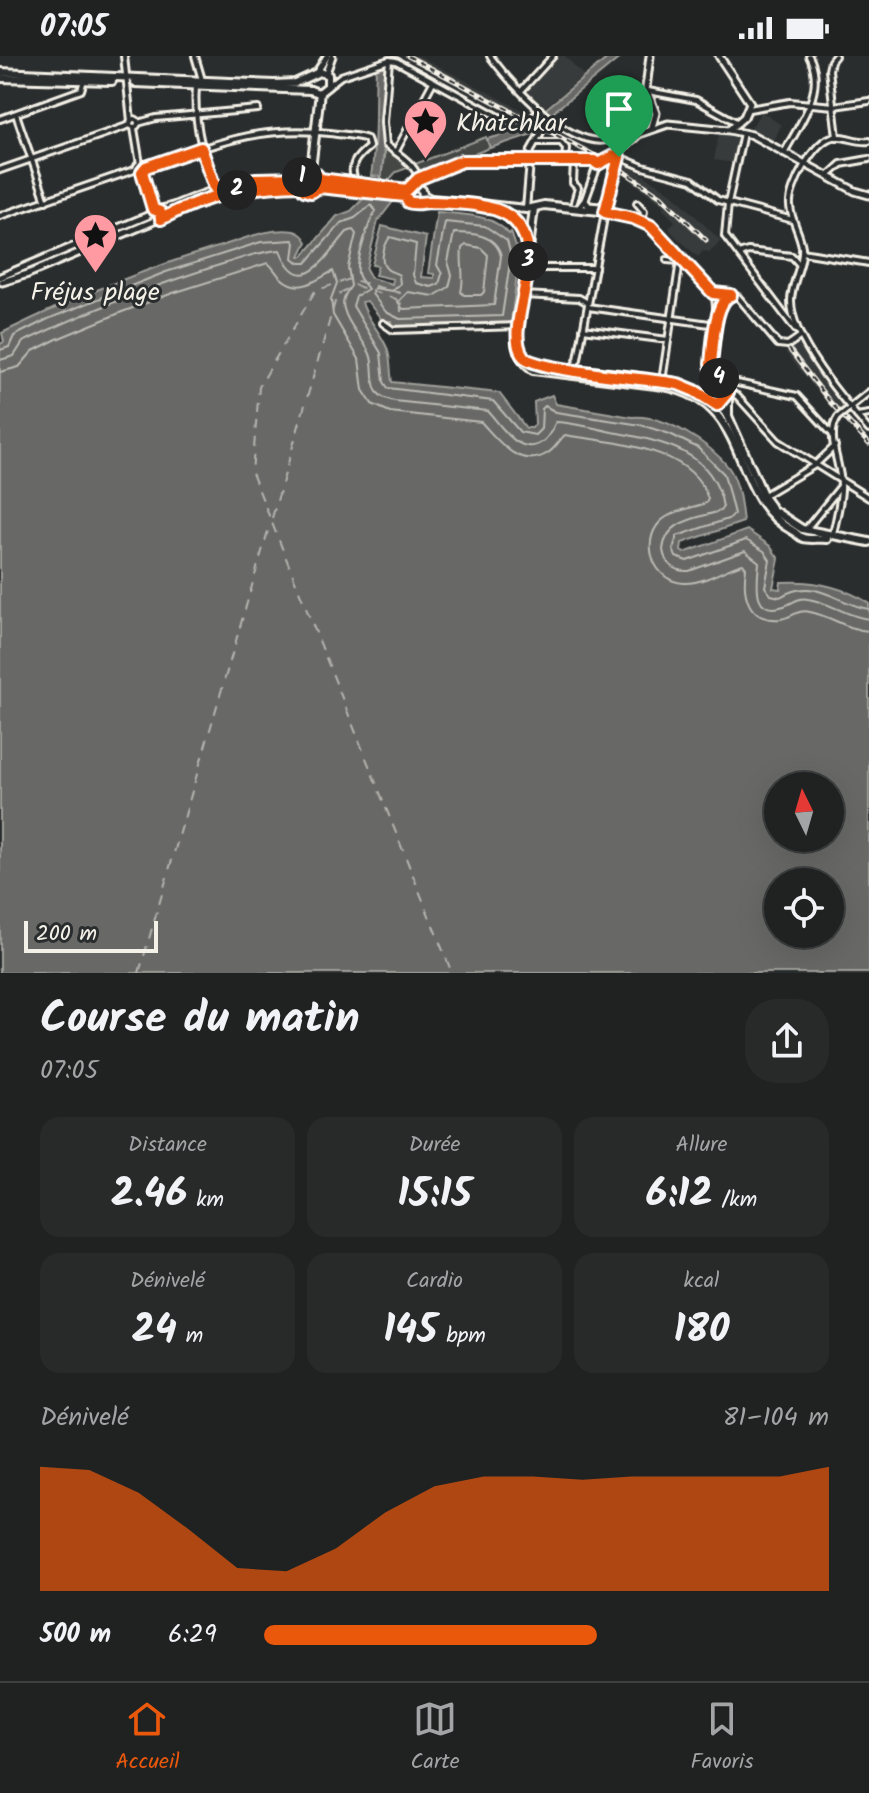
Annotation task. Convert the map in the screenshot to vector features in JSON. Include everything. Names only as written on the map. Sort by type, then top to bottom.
[{"type":"main road","points":[[0,72],[315,92],[328,86],[329,56]]},
{"type":"main road","points":[[0,78],[289,83],[317,73],[329,56]]},
{"type":"main road","points":[[650,56],[646,83],[648,91],[656,113],[668,124]]},
{"type":"main road","points":[[719,56],[749,100],[749,109],[744,117],[729,130]]},
{"type":"main road","points":[[317,73],[327,74]]},
{"type":"main road","points":[[309,78],[317,107],[312,161],[303,179],[308,192],[318,180]]},
{"type":"main road","points":[[652,127],[656,113]]},
{"type":"main road","points":[[744,117],[745,126],[752,135]]},
{"type":"main road","points":[[576,205],[585,200],[598,164],[618,154],[632,138],[652,127],[668,124],[752,135],[855,191],[869,195]]},
{"type":"main road","points":[[605,212],[618,154]]},
{"type":"main road","points":[[312,161],[318,180]]},
{"type":"main road","points":[[1,281],[154,211],[215,188],[255,179],[303,179],[356,184],[367,189]]},
{"type":"main road","points":[[1,281],[28,274],[232,191],[303,179]]},
{"type":"main road","points":[[318,180],[411,193],[490,209],[510,217],[518,225],[529,253]]},
{"type":"main road","points":[[411,193],[434,199],[526,209],[544,205],[576,205],[644,222],[713,293],[719,306],[712,367],[728,392],[728,413],[762,496]]},
{"type":"main road","points":[[585,200],[589,206],[600,207],[608,201]]},
{"type":"main road","points":[[534,208],[518,345],[527,360],[548,367],[687,387],[728,413]]},
{"type":"main road","points":[[154,211],[150,218],[158,220]]},
{"type":"main road","points":[[154,211],[158,220]]},
{"type":"main road","points":[[519,326],[517,351],[528,366],[537,371],[676,388],[701,400],[729,430],[776,520],[806,532],[869,544]]},
{"type":"main road","points":[[717,405],[728,392]]},
{"type":"main road","points":[[806,532],[869,544]]},
{"type":"street","points":[[124,56],[141,168],[154,211]]},
{"type":"street","points":[[195,56],[202,80]]},
{"type":"street","points":[[491,56],[512,85],[549,118],[567,130],[600,142],[614,138]]},
{"type":"street","points":[[521,91],[553,56]]},
{"type":"street","points":[[784,153],[811,104],[813,73],[809,56]]},
{"type":"street","points":[[835,56],[829,70],[837,137]]},
{"type":"street","points":[[328,86],[341,76],[388,60],[516,126],[529,123],[539,111]]},
{"type":"street","points":[[388,60],[384,122],[387,148],[409,161],[418,179]]},
{"type":"street","points":[[327,74],[341,76]]},
{"type":"street","points":[[0,119],[81,90],[84,80]]},
{"type":"street","points":[[396,151],[433,82]]},
{"type":"street","points":[[196,86],[201,148],[215,188]]},
{"type":"street","points":[[648,91],[692,99],[738,124]]},
{"type":"street","points":[[749,109],[781,103],[834,106],[869,101]]},
{"type":"street","points":[[0,170],[134,123],[156,118],[258,109]]},
{"type":"street","points":[[16,114],[46,201]]},
{"type":"street","points":[[526,209],[531,150],[549,118]]},
{"type":"street","points":[[561,142],[567,130]]},
{"type":"street","points":[[0,216],[201,148],[261,132],[315,132],[367,139],[369,147],[352,166],[356,184]]},
{"type":"street","points":[[743,133],[724,232],[799,334],[848,409],[869,430]]},
{"type":"street","points":[[799,334],[792,306],[802,252],[790,200],[809,156],[824,141],[837,137],[869,141]]},
{"type":"street","points":[[536,142],[561,142]]},
{"type":"street","points":[[561,142],[566,148],[565,161]]},
{"type":"street","points":[[618,154],[643,167],[692,180],[714,198],[793,220]]},
{"type":"street","points":[[828,176],[841,164],[869,159]]},
{"type":"street","points":[[411,193],[418,179],[462,161],[594,161],[598,164]]},
{"type":"street","points":[[574,161],[573,183],[578,188],[576,205]]},
{"type":"street","points":[[637,203],[644,211],[644,222]]},
{"type":"street","points":[[785,217],[790,210]]},
{"type":"street","points":[[572,370],[578,359],[605,212]]},
{"type":"street","points":[[739,254],[748,251],[792,256],[802,252],[869,263]]},
{"type":"street","points":[[792,256],[799,264]]},
{"type":"street","points":[[662,381],[681,260],[667,260]]},
{"type":"street","points":[[527,268],[595,268]]},
{"type":"street","points":[[713,293],[731,295],[743,301],[778,344],[788,345],[799,334]]},
{"type":"street","points":[[524,295],[579,298],[588,305],[717,325]]},
{"type":"street","points":[[719,306],[724,298],[731,295]]},
{"type":"street","points":[[781,310],[792,306]]},
{"type":"street","points":[[383,323],[390,329],[398,330],[519,326]]},
{"type":"street","points":[[583,329],[668,340]]},
{"type":"street","points":[[724,383],[733,382],[797,396],[833,435]]},
{"type":"street","points":[[728,392],[737,396],[778,441],[869,498]]},
{"type":"street","points":[[833,536],[841,483],[833,425],[838,417],[869,392]]},
{"type":"street","points":[[857,416],[869,414]]},
{"type":"street","points":[[824,425],[833,425]]},
{"type":"street","points":[[762,496],[815,465],[835,446]]},
{"type":"street","points":[[806,532],[841,483]]},
{"type":"street","points":[[828,502],[838,510]]},
{"type":"shaded area","points":[[403,56],[419,56],[537,118],[533,124]]},
{"type":"shaded area","points":[[557,56],[565,56],[584,76],[545,107],[530,95],[527,87]]},
{"type":"shaded area","points":[[761,111],[781,125],[773,143],[750,130]]},
{"type":"shaded area","points":[[719,132],[737,135],[733,163],[714,160]]},
{"type":"shaded area","points":[[486,137],[490,148],[419,174],[415,164]]},
{"type":"shaded area","points":[[385,149],[394,152],[410,167],[396,172],[388,181],[381,179]]},
{"type":"shaded area","points":[[623,162],[672,193],[721,241],[698,257],[671,232],[669,228],[675,221],[662,208],[664,206],[619,171]]},
{"type":"shaded area","points":[[798,342],[843,407],[836,413],[785,352]]},
{"type":"water","points":[[610,56],[622,56],[557,109],[533,134],[490,148],[487,139],[526,129]]},
{"type":"water","points":[[386,65],[381,177],[371,176],[376,68]]},
{"type":"water","points":[[366,196],[376,197],[377,200],[380,197],[395,199],[378,221],[366,269],[371,278],[392,284],[393,279],[375,275],[378,266],[372,265],[382,226],[426,237],[421,277],[434,278],[434,274],[428,273],[437,212],[476,216],[494,222],[509,234],[511,232],[519,256],[511,324],[391,328],[391,321],[383,321],[367,301],[362,302],[387,348],[392,382],[499,393],[526,428],[532,428],[535,424],[534,402],[552,395],[556,404],[645,417],[672,425],[710,449],[729,468],[737,487],[743,522],[682,543],[681,551],[684,553],[747,530],[770,546],[779,559],[773,588],[780,589],[781,582],[816,583],[838,588],[869,603],[869,973],[0,973],[2,333],[137,274],[257,234],[285,230],[299,233],[307,242],[300,256],[303,256],[337,216],[351,211]]},
{"type":"ferry route","points":[[401,312],[400,293],[350,279],[315,291],[259,387],[252,473],[452,973]]},
{"type":"ferry route","points":[[272,518],[337,295],[354,285],[396,299],[399,303]]},
{"type":"ferry route","points":[[139,973],[270,524]]},
{"type":"railway","points":[[408,56],[620,169],[661,196],[706,240]]},
{"type":"railway","points":[[789,349],[830,402],[869,444]]},
{"type":"place","name":"Khatchkar","points":[[425,161]]},
{"type":"place","name":"Fréjus plage","points":[[95,275]]},
{"type":"route","points":[[201,148],[215,188],[255,179],[302,178],[310,173],[320,179],[407,190],[418,179],[462,161],[594,161],[598,164],[615,155],[619,157],[605,212],[633,218],[651,226],[713,293],[731,295],[724,298],[719,306],[712,355],[712,369],[728,392],[717,405],[678,384],[548,367],[532,364],[523,357],[518,337],[529,253],[518,225],[500,211],[434,202],[416,205],[408,202],[405,196],[319,187],[311,192],[301,185],[279,185],[224,193],[161,219],[160,212],[153,209],[142,172],[146,167],[201,148]]}]
